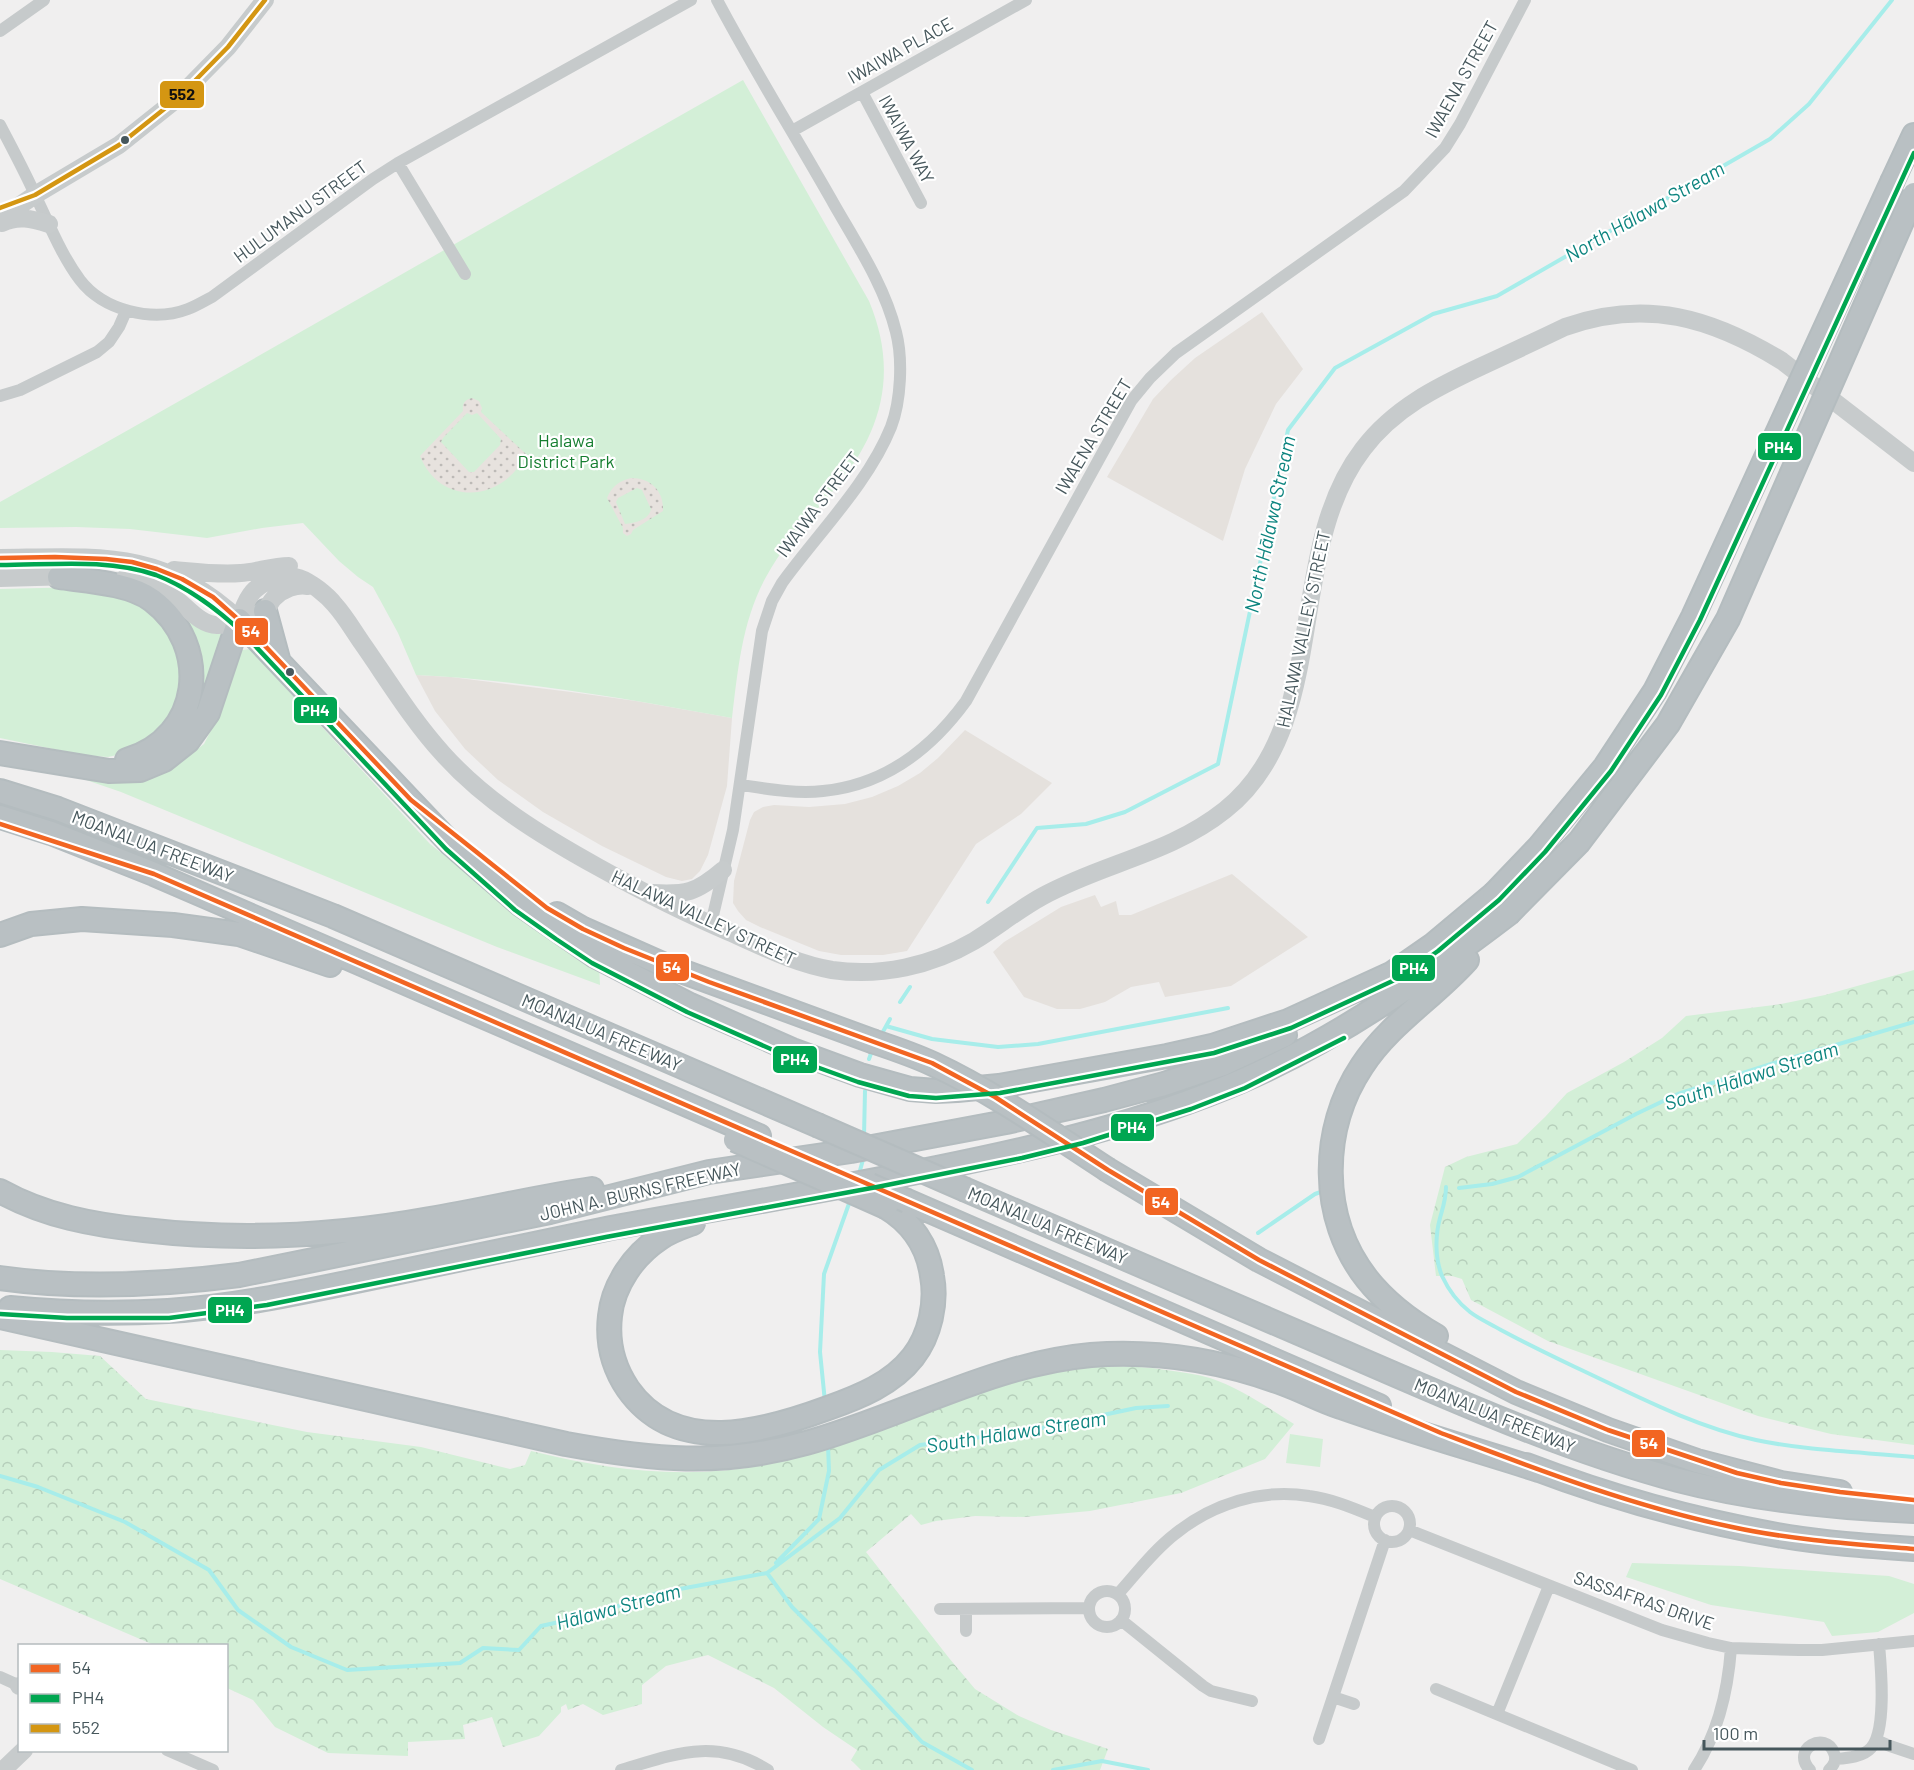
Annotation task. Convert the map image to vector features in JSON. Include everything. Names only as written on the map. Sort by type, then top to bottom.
[{"type":"highway","name":"JOHN A. BURNS FREEWAY","points":[[3,1278],[56,1283],[147,1283],[239,1275],[550,1212],[709,1172],[851,1151],[1006,1122],[1164,1084],[1223,1064],[1346,1002],[1433,945],[1494,894],[1539,847],[1605,767],[1655,691],[1693,617],[1914,135]]},
{"type":"highway","name":"JOHN A. BURNS FREEWAY","points":[[0,1306],[28,1310],[169,1311],[219,1305],[309,1290],[605,1230],[1021,1151],[1081,1136],[1188,1102],[1242,1081],[1288,1059],[1355,1022],[1443,964],[1508,914],[1579,842],[1668,724],[1728,619],[1914,194]]},
{"type":"highway","points":[[59,577],[130,590],[151,599],[169,615],[180,630],[187,644],[192,676],[190,693],[183,715],[169,735],[154,747],[136,757],[119,762],[91,765],[63,764]]},
{"type":"highway","points":[[265,611],[279,661]]},
{"type":"highway","points":[[0,753],[109,771],[140,770],[164,760],[188,741],[208,713],[239,620],[451,844],[520,904],[595,956],[690,1005],[792,1050],[860,1075],[910,1089],[936,1091],[983,1088],[1212,1046],[1288,1021],[1395,972]]},
{"type":"highway","points":[[0,776],[75,800],[149,830],[333,915]]},
{"type":"highway","name":"MOANALUA FREEWAY","points":[[0,791],[58,809],[333,915],[1427,1388],[1575,1448],[1680,1480],[1740,1493],[1812,1504],[1914,1511]]},
{"type":"highway","points":[[411,800],[547,908],[583,929],[671,968],[932,1063],[965,1080],[1108,1170],[1259,1260],[1516,1392],[1608,1430],[1696,1461],[1781,1483],[1914,1500]]},
{"type":"highway","name":"MOANALUA FREEWAY","points":[[0,817],[51,832],[154,874],[759,1136],[896,1204],[1441,1433],[1600,1491],[1711,1522],[1779,1536],[1914,1549]]},
{"type":"highway","points":[[0,824],[154,874]]},
{"type":"highway","points":[[1508,914],[1458,970],[1385,1037],[1361,1066],[1338,1118],[1331,1154],[1332,1194],[1340,1230],[1361,1270],[1378,1292],[1420,1327],[1503,1377],[1553,1402],[1608,1427],[1696,1461]]},
{"type":"highway","points":[[0,935],[31,924],[82,920],[173,925],[239,934],[326,963],[370,983],[534,1040]]},
{"type":"highway","points":[[620,1077],[735,1140],[896,1204],[898,1214],[909,1224],[926,1253],[934,1286],[931,1318],[926,1333],[912,1358],[884,1383],[853,1399],[782,1424],[733,1432],[708,1433],[690,1431],[671,1425],[644,1407],[624,1383],[612,1355],[609,1339],[611,1307],[625,1274],[648,1247],[661,1237],[695,1222],[719,1218],[822,1190]]},
{"type":"highway","points":[[0,1191],[38,1208],[73,1219],[115,1227],[209,1236],[256,1236],[390,1225],[543,1196],[709,1172]]},
{"type":"highway","points":[[0,1317],[471,1423],[617,1453],[665,1458],[717,1459],[771,1451],[856,1427],[1023,1368],[1088,1356],[1149,1354],[1211,1362],[1261,1375],[1338,1406],[1539,1470]]},
{"type":"street","points":[[0,31],[44,0]]},
{"type":"street","points":[[0,221],[36,195],[119,145],[178,98],[228,46],[265,0]]},
{"type":"street","name":"HULUMANU STREET","points":[[0,125],[67,259],[81,282],[102,300],[126,311],[166,315],[187,310],[212,297],[373,178],[691,0]]},
{"type":"street","name":"IWAIWA STREET","points":[[711,924],[741,785],[762,631],[772,602],[782,583],[871,466],[892,426],[899,391],[900,363],[897,334],[885,299],[862,253],[717,0]]},
{"type":"street","name":"IWAIWA PLACE","points":[[792,131],[1026,0]]},
{"type":"street","name":"IWAENA STREET","points":[[741,785],[791,792],[823,791],[852,786],[880,776],[901,765],[941,732],[966,700],[1131,401],[1150,378],[1176,353],[1404,191],[1429,166],[1445,148],[1460,124],[1525,0]]},
{"type":"street","name":"IWAIWA WAY","points":[[862,92],[921,203]]},
{"type":"street","points":[[398,163],[465,274]]},
{"type":"street","points":[[0,208],[36,195]]},
{"type":"street","points":[[0,221],[28,218],[49,224]]},
{"type":"street","points":[[0,396],[20,390],[97,351],[109,342],[126,311]]},
{"type":"street","name":"HALAWA VALLEY STREET","points":[[239,620],[247,598],[254,588],[279,577],[293,576],[303,579],[335,604],[416,721],[444,755],[476,786],[528,826],[644,892],[783,956],[812,966],[855,972],[908,968],[962,947],[1041,897],[1179,840],[1222,813],[1241,795],[1268,759],[1287,715],[1321,543],[1341,484],[1362,450],[1388,421],[1436,388],[1565,327],[1583,321],[1637,313],[1677,317],[1735,334],[1782,361],[1914,463]]},
{"type":"street","points":[[0,558],[92,557],[117,559],[158,568],[224,574],[294,566],[309,570],[326,582],[335,604]]},
{"type":"street","points":[[158,568],[207,593],[239,620]]},
{"type":"street","points":[[0,578],[103,575],[128,578],[154,586],[171,595],[200,619],[210,625],[219,626],[265,611],[274,598],[283,591],[301,585],[314,588]]},
{"type":"street","points":[[644,892],[673,894],[692,892],[708,883],[723,870]]},
{"type":"street","points":[[1118,1594],[1176,1533],[1207,1513],[1242,1500],[1278,1494],[1308,1496],[1347,1506],[1375,1517]]},
{"type":"street","points":[[1387,1506],[1398,1507],[1407,1514],[1409,1530],[1402,1539],[1391,1542],[1385,1540],[1374,1528],[1377,1512],[1387,1506]]},
{"type":"street","name":"SASSAFRAS DRIVE","points":[[1409,1530],[1662,1630],[1731,1648],[1821,1650],[1914,1641]]},
{"type":"street","points":[[1319,1739],[1385,1540]]},
{"type":"street","points":[[1497,1714],[1549,1586]]},
{"type":"street","points":[[1107,1591],[1118,1594],[1124,1604],[1124,1615],[1112,1626],[1101,1626],[1092,1619],[1089,1608],[1092,1598],[1107,1591]]},
{"type":"street","points":[[940,1609],[1089,1608]]},
{"type":"street","points":[[966,1609],[966,1631]]},
{"type":"street","points":[[1121,1620],[1211,1691],[1252,1701]]},
{"type":"street","points":[[1832,1764],[1866,1752],[1876,1740],[1882,1706],[1879,1644]]},
{"type":"street","points":[[1694,1770],[1708,1744],[1722,1706],[1728,1680],[1731,1648]]},
{"type":"street","points":[[0,1677],[18,1686]]},
{"type":"street","points":[[1436,1689],[1632,1770]]},
{"type":"street","points":[[1333,1697],[1354,1704]]},
{"type":"street","points":[[1876,1740],[1914,1754]]},
{"type":"street","points":[[1810,1770],[1805,1762],[1805,1753],[1815,1743],[1820,1742],[1829,1746],[1835,1754],[1832,1764]]},
{"type":"street","points":[[624,1770],[683,1752],[704,1751],[739,1756],[768,1770]]},
{"type":"street","points":[[3,1770],[22,1752]]},
{"type":"street","points":[[172,1752],[213,1770]]},
{"type":"shaded area","points":[[1262,312],[1303,369],[1276,404],[1245,469],[1223,541],[1107,477],[1153,399],[1195,358]]},
{"type":"shaded area","points":[[416,675],[451,677],[571,692],[732,718],[727,786],[708,855],[700,871],[692,879],[682,881],[666,877],[602,846],[543,812],[498,780],[465,749],[435,711]]},
{"type":"shaded area","points":[[965,730],[1052,783],[1021,814],[976,844],[907,951],[883,955],[841,955],[819,951],[760,927],[746,920],[738,911],[733,903],[734,881],[754,812],[774,805],[809,807],[845,804],[872,797],[920,773]]},
{"type":"shaded area","points":[[1232,874],[1308,937],[1231,986],[1165,997],[1159,982],[1131,987],[1105,1002],[1080,1009],[1057,1009],[1024,997],[993,952],[1004,942],[1061,907],[1095,895],[1101,907],[1116,901],[1119,915],[1131,915]]},
{"type":"green space","name":"Halawa District Park","points":[[743,80],[869,301],[878,327],[883,353],[884,377],[881,401],[864,447],[833,491],[780,554],[758,594],[742,646],[732,718],[614,697],[535,686],[416,675],[398,633],[373,587],[339,561],[303,523],[207,538],[130,529],[0,528],[0,502]]},
{"type":"green space","points":[[83,587],[138,600],[178,641],[183,690],[158,735],[126,753],[108,757],[82,755],[0,738],[0,589]]},
{"type":"green space","points":[[188,619],[211,633],[225,634],[206,702],[176,735],[184,622]]},
{"type":"green space","points":[[250,649],[430,844],[544,934],[599,965],[600,985],[497,947],[121,792],[60,771],[148,776],[180,763],[204,744],[218,716],[235,651]]},
{"type":"green space","points":[[1914,970],[1914,1445],[1831,1434],[1758,1416],[1548,1341],[1471,1300],[1462,1279],[1452,1276],[1436,1276],[1430,1225],[1445,1167],[1466,1157],[1517,1144],[1567,1093],[1662,1038],[1686,1016],[1781,1004],[1825,995]]},
{"type":"green space","points":[[0,1350],[100,1356],[146,1399],[307,1432],[421,1447],[510,1469],[525,1465],[531,1451],[597,1465],[663,1472],[729,1470],[762,1465],[841,1444],[977,1393],[1022,1380],[1069,1370],[1116,1366],[1166,1370],[1210,1378],[1243,1392],[1294,1424],[1265,1459],[1181,1493],[1090,1511],[1024,1517],[975,1516],[921,1525],[911,1514],[866,1552],[975,1689],[1019,1716],[1051,1730],[1108,1749],[1100,1770],[861,1770],[851,1760],[857,1750],[823,1727],[774,1688],[708,1655],[666,1666],[642,1685],[642,1704],[603,1715],[583,1704],[568,1710],[566,1704],[561,1707],[561,1712],[539,1736],[503,1747],[492,1717],[463,1725],[465,1739],[408,1742],[408,1756],[328,1753],[275,1727],[253,1700],[228,1688],[228,1644],[152,1644],[0,1579]]},
{"type":"green space","points":[[1290,1434],[1323,1439],[1320,1467],[1286,1463]]},
{"type":"green space","points":[[1632,1563],[1740,1566],[1889,1576],[1914,1584],[1914,1613],[1878,1632],[1832,1636],[1824,1622],[1711,1605],[1626,1577]]},
{"type":"sand","points":[[472,398],[479,401],[481,412],[526,454],[516,470],[503,482],[473,493],[457,491],[442,484],[430,473],[420,456],[463,411],[464,403]],"holes":[[[467,413],[472,415],[477,413],[501,439],[500,445],[474,472],[469,472],[441,442]]]},
{"type":"sand","points":[[631,478],[645,480],[655,487],[661,497],[663,511],[627,536],[623,533],[623,528],[607,498],[619,482]],"holes":[[[637,488],[642,490],[651,509],[650,513],[641,520],[625,524],[616,502],[618,498]]]},
{"type":"waterway","name":"North Hālawa Stream","points":[[988,902],[1037,828],[1086,824],[1125,812],[1218,764],[1288,430],[1335,368],[1433,314],[1497,296],[1770,139],[1809,104],[1892,0]]},
{"type":"waterway","name":"North Hālawa Stream","points":[[900,1002],[910,987]]},
{"type":"waterway","points":[[886,1026],[932,1039],[998,1047],[1038,1044],[1228,1008]]},
{"type":"waterway","name":"North Hālawa Stream","points":[[880,1037],[890,1019]]},
{"type":"waterway","name":"South Hālawa Stream","points":[[1459,1188],[1492,1184],[1518,1177],[1678,1094],[1914,1022]]},
{"type":"waterway","name":"North Hālawa Stream","points":[[869,1059],[873,1048]]},
{"type":"waterway","name":"North Hālawa Stream","points":[[864,1136],[865,1091]]},
{"type":"waterway","name":"North Hālawa Stream","points":[[859,1174],[864,1156]]},
{"type":"waterway","points":[[1446,1187],[1438,1225],[1437,1255],[1440,1269],[1457,1300],[1481,1319],[1641,1398],[1686,1418],[1732,1434],[1795,1447],[1914,1457]]},
{"type":"waterway","name":"South Hālawa Stream","points":[[1258,1233],[1315,1194],[1326,1190]]},
{"type":"waterway","name":"North Hālawa Stream","points":[[825,1402],[820,1352],[824,1274],[851,1198]]},
{"type":"waterway","name":"Hālawa Stream","points":[[0,1476],[38,1487],[125,1522],[209,1570],[238,1610],[291,1647],[347,1670],[460,1663],[483,1648],[519,1650],[541,1626],[591,1615],[658,1593],[767,1573],[840,1518],[879,1470],[920,1445],[1028,1431],[1136,1408],[1168,1406]]},
{"type":"waterway","name":"North Hālawa Stream","points":[[776,1563],[819,1519],[829,1471],[828,1445]]},
{"type":"waterway","points":[[767,1573],[792,1607],[922,1742],[972,1770]]},
{"type":"waterway","points":[[1053,1770],[1102,1761],[1148,1770]]},
{"type":"transit line","name":"552","points":[[0,208],[35,195],[119,145],[178,98],[228,47],[265,0]]},
{"type":"transit line","name":"PH4","points":[[0,565],[99,564],[118,566],[156,575],[192,593],[214,608],[244,634],[446,849],[515,910],[592,963],[687,1012],[789,1057],[858,1082],[909,1096],[936,1098],[1000,1093],[1214,1053],[1291,1028],[1399,978],[1438,951],[1499,900],[1545,852],[1611,771],[1661,695],[1700,620],[1914,153]]},
{"type":"transit line","name":"54","points":[[0,558],[106,559],[132,562],[182,579],[213,597],[249,629],[411,800],[547,908],[583,929],[624,948],[709,982],[932,1063],[995,1097],[1108,1170],[1259,1260],[1516,1392],[1608,1430],[1737,1473],[1781,1483],[1914,1500]]},
{"type":"transit line","name":"54","points":[[0,824],[154,874],[1441,1433],[1512,1460],[1621,1498],[1732,1527],[1823,1541],[1914,1549]]},
{"type":"transit line","name":"PH4","points":[[0,1314],[67,1318],[169,1318],[267,1305],[606,1237],[1022,1158],[1083,1143],[1191,1109],[1245,1088],[1344,1038]]}]
